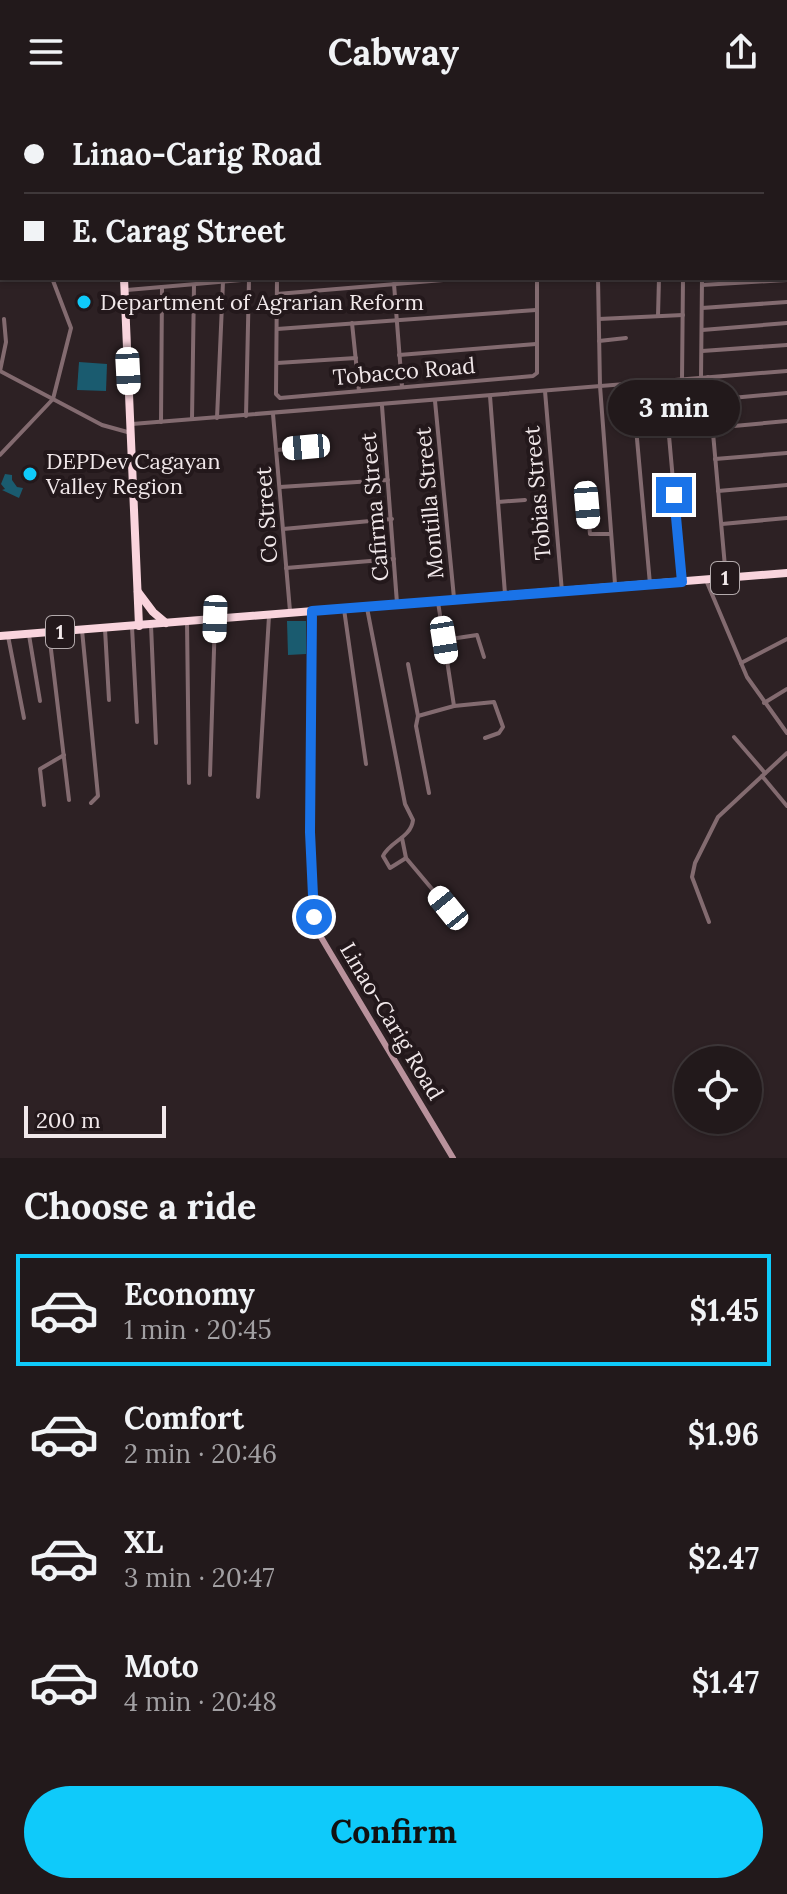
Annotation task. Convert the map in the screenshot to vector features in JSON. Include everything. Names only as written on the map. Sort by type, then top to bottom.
[{"type":"highway","points":[[124,280],[138,594],[136,626]]},
{"type":"highway","name":"1","points":[[4,636],[787,573]]},
{"type":"highway","points":[[138,594],[167,623]]},
{"type":"highway","points":[[120,628],[134,613],[138,594]]},
{"type":"main road","name":"Linao-Carig Road","points":[[312,611],[310,832],[314,917],[328,949],[453,1158]]},
{"type":"street","points":[[0,455],[53,399],[71,328],[53,280]]},
{"type":"street","points":[[124,290],[249,280],[246,416]]},
{"type":"street","points":[[277,280],[277,363],[356,358]]},
{"type":"street","points":[[277,294],[443,280]]},
{"type":"street","points":[[399,355],[536,344],[537,280]]},
{"type":"street","points":[[598,280],[600,386],[615,587]]},
{"type":"street","points":[[658,316],[659,280]]},
{"type":"street","points":[[682,379],[683,280]]},
{"type":"street","points":[[701,378],[702,280]]},
{"type":"street","points":[[702,285],[787,280]]},
{"type":"street","points":[[217,418],[223,282]]},
{"type":"street","points":[[394,284],[402,387]]},
{"type":"street","points":[[192,420],[194,285]]},
{"type":"street","points":[[161,422],[162,287]]},
{"type":"street","points":[[702,308],[787,302]]},
{"type":"street","points":[[277,329],[536,310]]},
{"type":"street","points":[[599,319],[683,315]]},
{"type":"street","points":[[4,319],[6,342],[0,371],[102,425],[131,428],[161,422],[787,371]]},
{"type":"street","points":[[352,323],[359,391]]},
{"type":"street","points":[[702,330],[787,323]]},
{"type":"street","points":[[599,341],[626,338]]},
{"type":"street","name":"Tobacco Road","points":[[277,363],[276,394],[280,398],[531,377],[537,374],[536,344]]},
{"type":"street","points":[[702,351],[787,345]]},
{"type":"street","points":[[708,377],[726,578]]},
{"type":"street","points":[[664,380],[682,582]]},
{"type":"street","points":[[632,383],[650,584]]},
{"type":"street","name":"Tobias Street","points":[[545,391],[562,592]]},
{"type":"street","points":[[710,400],[787,393]]},
{"type":"street","points":[[490,396],[505,596]]},
{"type":"street","name":"Montilla Street","points":[[435,401],[454,601]]},
{"type":"street","name":"Cafirma Street","points":[[382,406],[397,605]]},
{"type":"street","name":"Co Street","points":[[273,414],[290,613]]},
{"type":"street","points":[[712,428],[787,421]]},
{"type":"street","points":[[277,450],[306,447]]},
{"type":"street","points":[[715,459],[787,453]]},
{"type":"street","points":[[280,487],[388,480]]},
{"type":"street","points":[[718,491],[787,485]]},
{"type":"street","points":[[498,502],[525,500]]},
{"type":"street","points":[[587,505],[590,533],[611,534]]},
{"type":"street","points":[[721,524],[787,518]]},
{"type":"street","points":[[283,529],[392,519]]},
{"type":"street","points":[[286,568],[394,559]]},
{"type":"street","points":[[706,580],[741,663],[764,703],[787,733]]},
{"type":"street","points":[[438,602],[454,706]]},
{"type":"street","points":[[367,608],[404,800],[413,820],[411,829],[384,852],[383,858],[392,868],[406,858]]},
{"type":"street","points":[[344,609],[366,764]]},
{"type":"street","points":[[258,797],[269,614]]},
{"type":"street","points":[[210,775],[215,619]]},
{"type":"street","points":[[187,621],[189,783]]},
{"type":"street","points":[[151,625],[156,743]]},
{"type":"street","points":[[136,626],[137,722]]},
{"type":"street","points":[[105,629],[109,700]]},
{"type":"street","points":[[82,630],[98,796],[91,803]]},
{"type":"street","points":[[49,633],[69,800]]},
{"type":"street","points":[[29,635],[40,701]]},
{"type":"street","points":[[444,640],[477,635],[484,657]]},
{"type":"street","points":[[4,636],[24,718]]},
{"type":"street","points":[[741,663],[787,639]]},
{"type":"street","points":[[408,664],[429,793]]},
{"type":"street","points":[[764,703],[787,689]]},
{"type":"street","points":[[418,716],[454,706],[496,703],[503,729],[485,738]]},
{"type":"street","points":[[734,737],[787,806]]},
{"type":"street","points":[[709,922],[695,890],[692,870],[718,817],[787,753]]},
{"type":"street","points":[[44,805],[40,769],[64,755]]},
{"type":"street","points":[[402,838],[406,858],[448,908]]},
{"type":"building","points":[[79,362],[107,364],[106,391],[77,390]]},
{"type":"building","points":[[5,474],[12,475],[17,487],[23,488],[19,498],[2,490],[5,489],[1,484]]},
{"type":"building","points":[[287,621],[306,621],[306,654],[288,655]]},
{"type":"place","name":"Department of Agrarian Reform","points":[[84,302]]},
{"type":"place","name":"DEPDev Cagayan Valley Region","points":[[30,474]]},
{"type":"route","points":[[314,917],[310,832],[312,611],[682,582],[674,495]]}]
